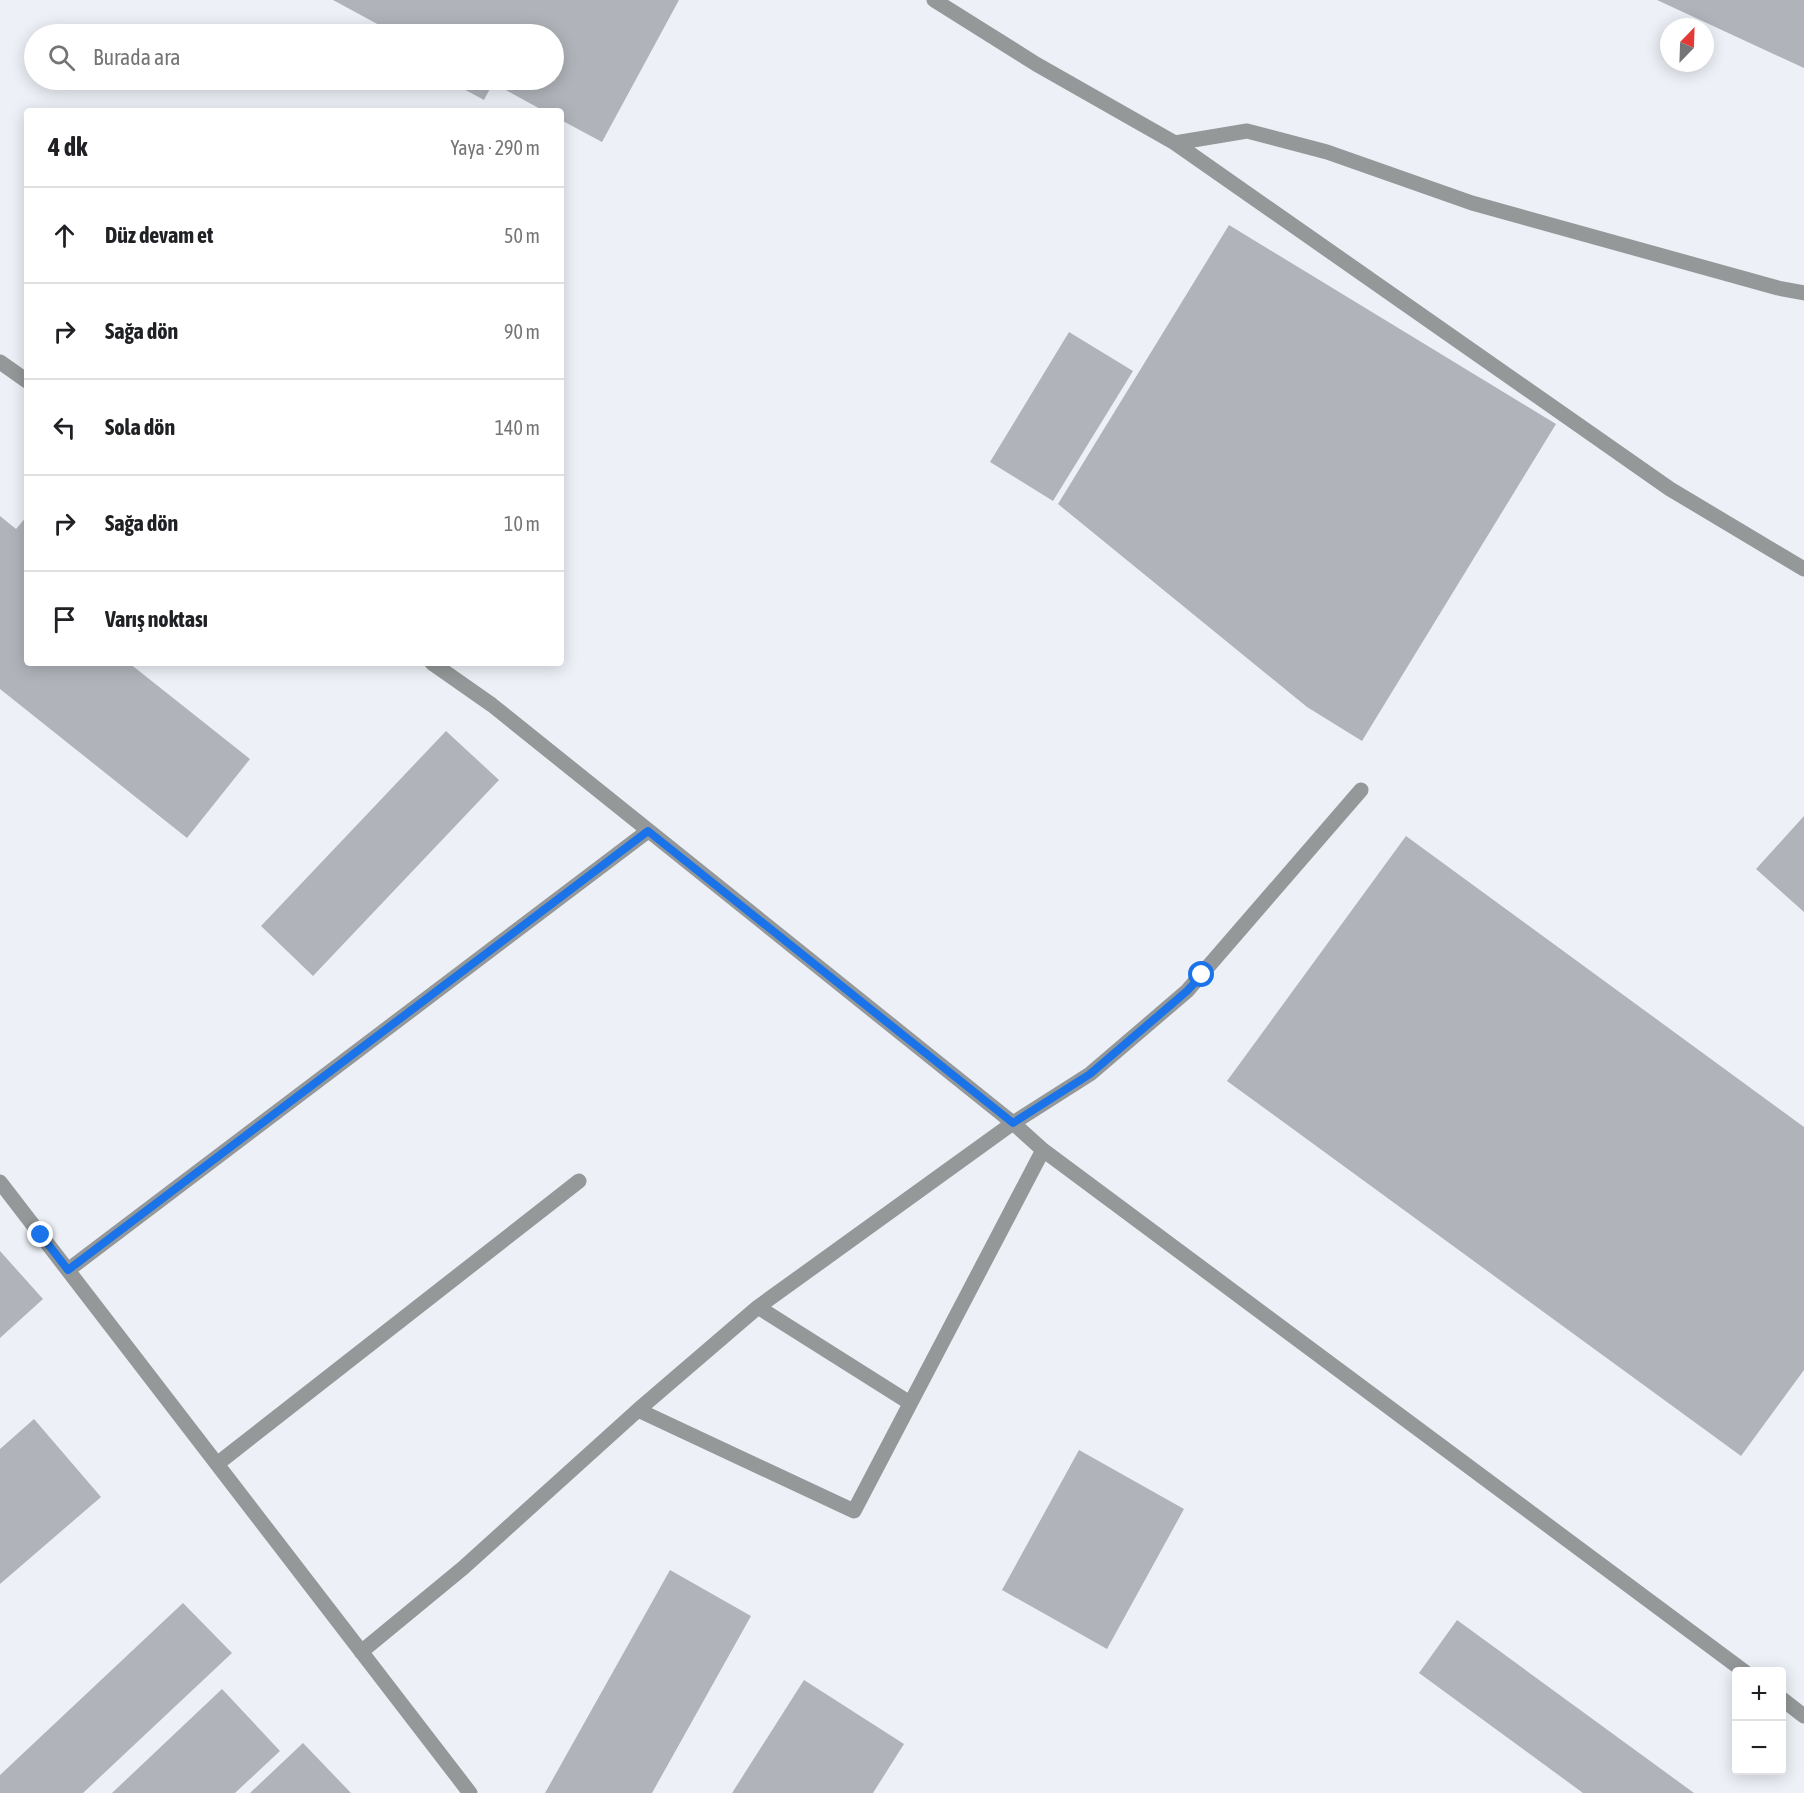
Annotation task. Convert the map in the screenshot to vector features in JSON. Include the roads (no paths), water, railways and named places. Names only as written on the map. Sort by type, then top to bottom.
[{"type":"street","points":[[934,0],[1036,64],[1175,143],[1436,323],[1670,489],[1804,569]]},
{"type":"street","points":[[1175,143],[1247,130],[1328,152],[1472,203],[1778,288],[1804,293]]},
{"type":"street","points":[[0,362],[24,379]]},
{"type":"street","points":[[436,666],[492,705],[1013,1123],[1043,1150],[1739,1667]]},
{"type":"street","points":[[362,1652],[463,1568],[638,1410],[758,1307],[1013,1123],[1090,1074],[1187,991],[1361,790]]},
{"type":"street","points":[[68,1270],[648,831]]},
{"type":"street","points":[[638,1410],[854,1511],[1043,1150]]},
{"type":"street","points":[[217,1464],[579,1181]]},
{"type":"street","points":[[0,1182],[470,1793]]},
{"type":"street","points":[[758,1307],[910,1403]]},
{"type":"street","points":[[1786,1702],[1804,1716]]}]
